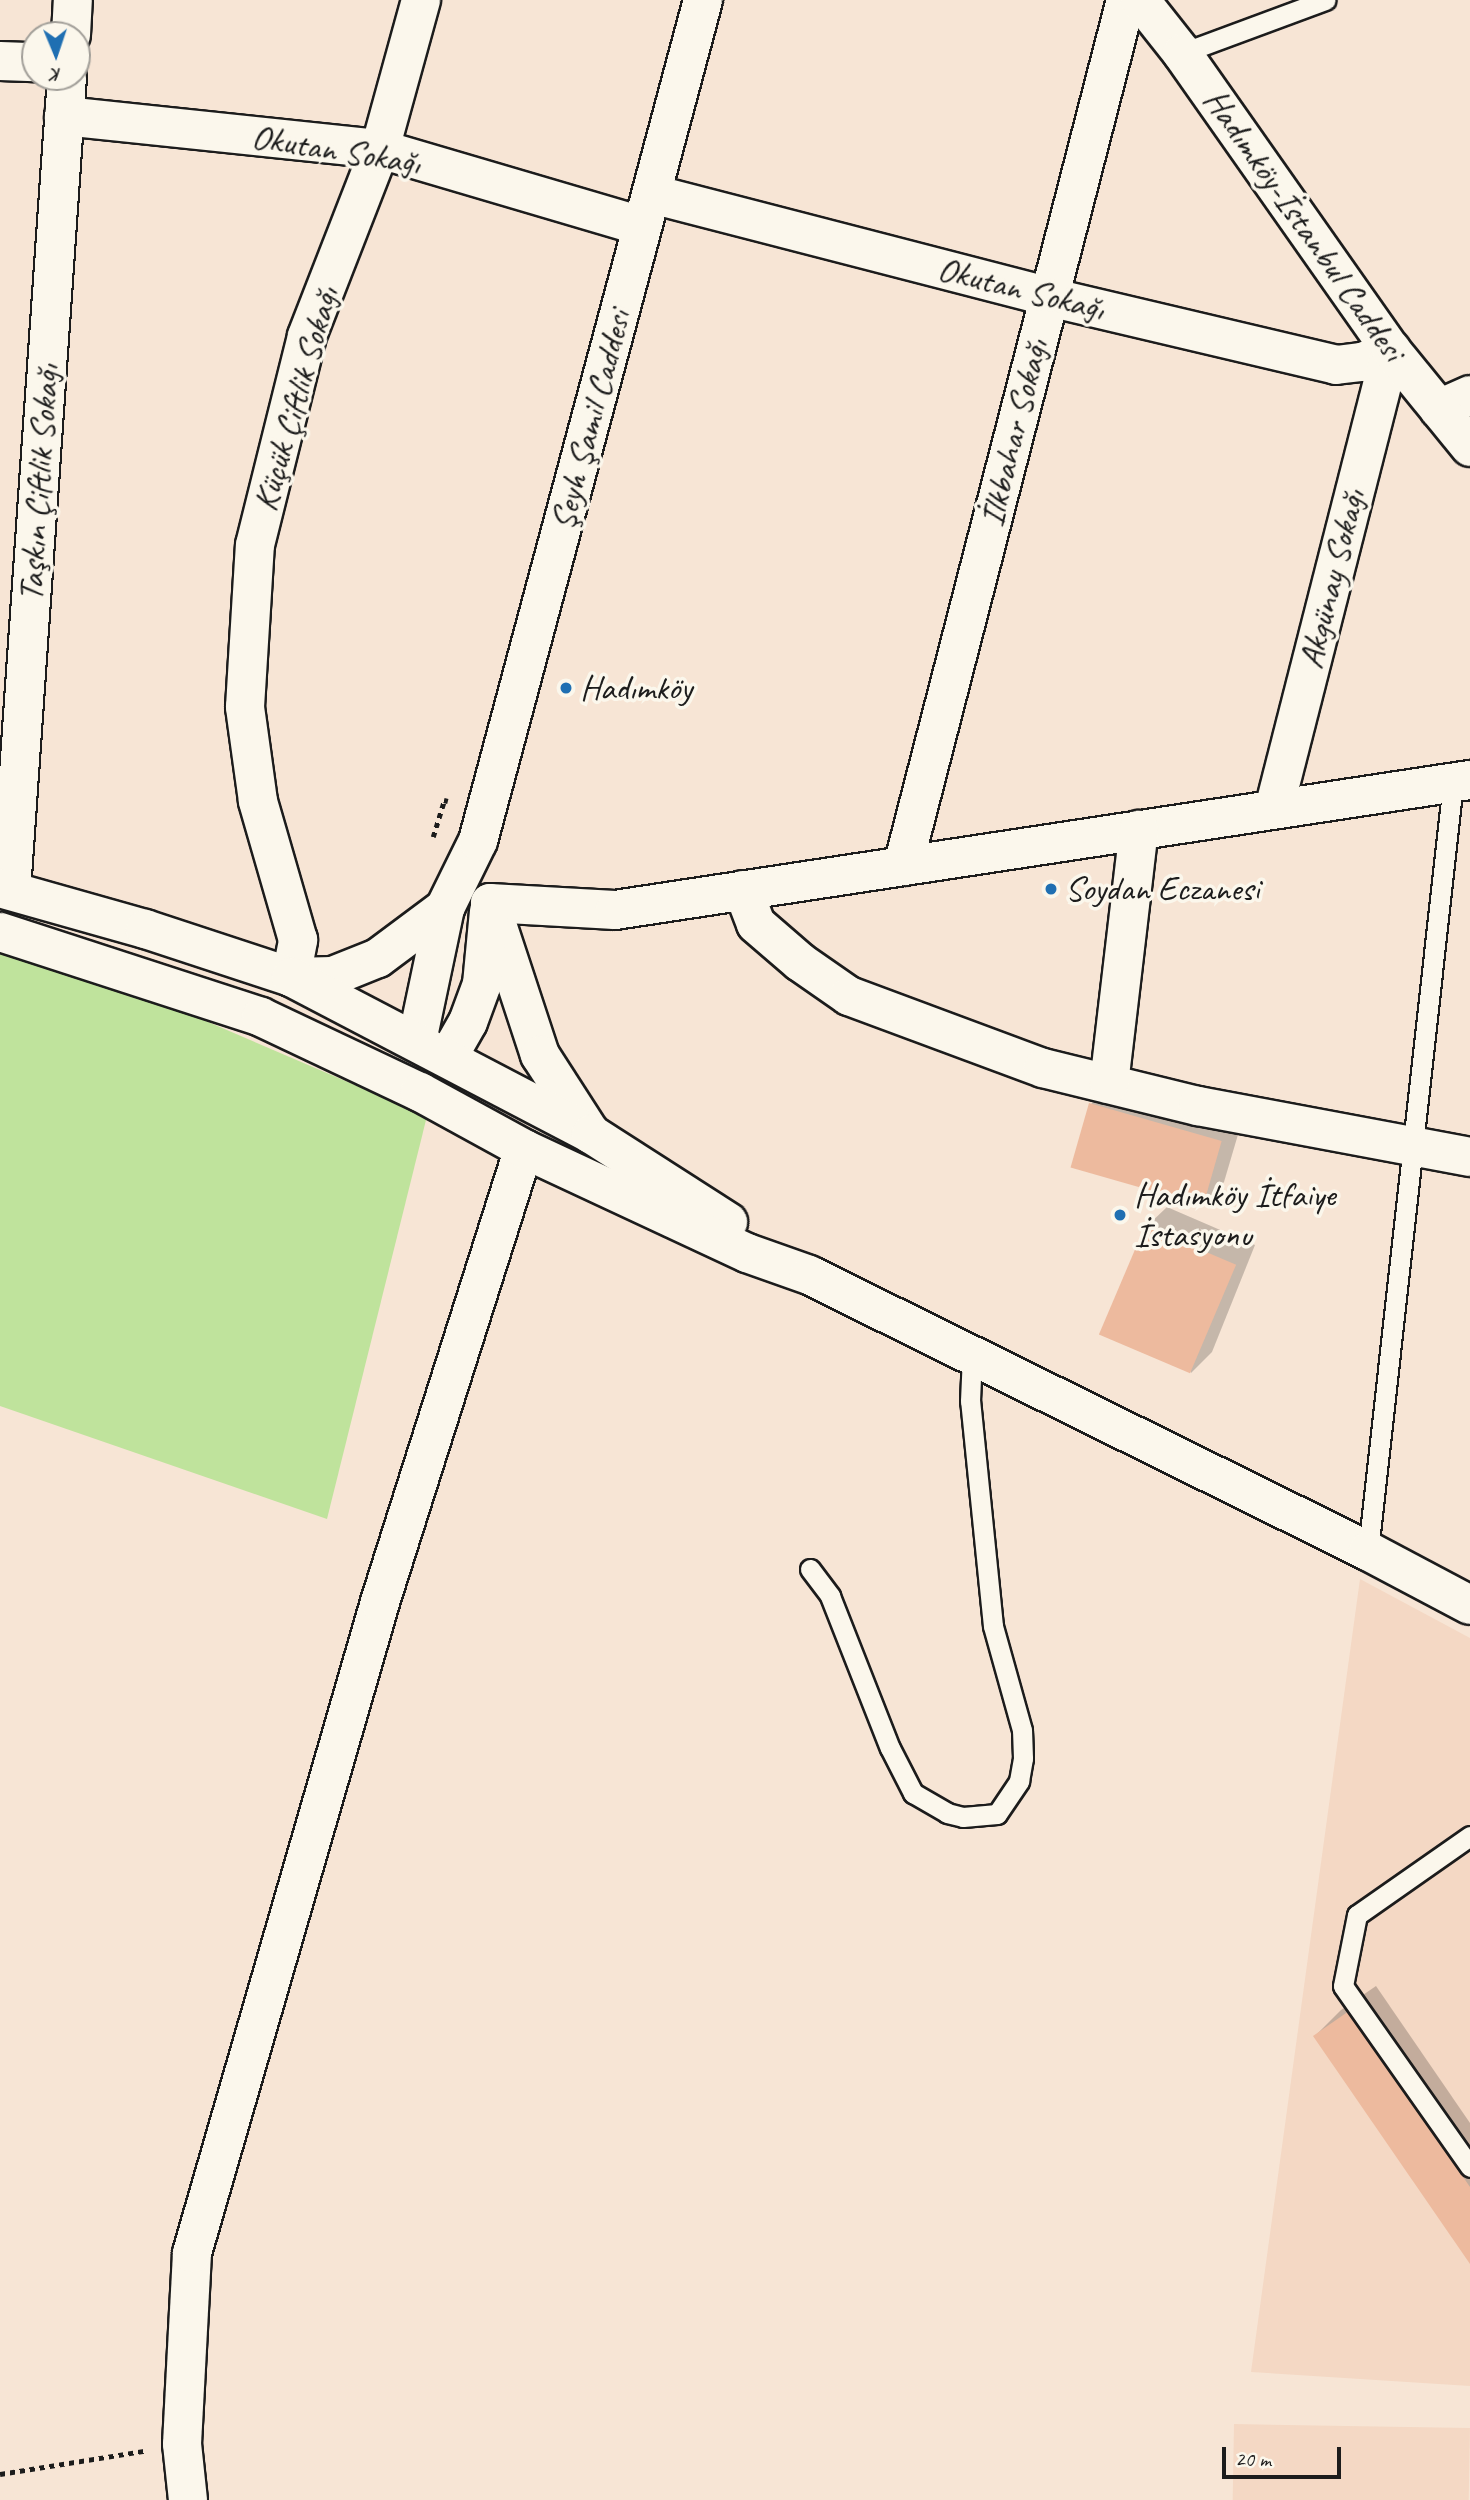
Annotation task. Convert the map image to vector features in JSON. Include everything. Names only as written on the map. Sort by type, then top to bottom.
[{"type":"street","points":[[72,21],[73,0]]},
{"type":"street","name":"Küçük Çiftlik Sokağı","points":[[291,977],[298,940],[258,802],[245,707],[255,545],[307,336],[380,149],[421,0]]},
{"type":"street","name":"Şeyh Şamil Caddesi","points":[[432,1049],[445,908],[478,841],[703,0]]},
{"type":"street","name":"İlkbahar Sokağı","points":[[903,866],[1126,0]]},
{"type":"street","name":"Hadımköy-İstanbul Caddesi","points":[[1140,0],[1182,53],[1391,349],[1454,402],[1470,447]]},
{"type":"street","points":[[0,61],[21,62]]},
{"type":"street","name":"Taşkın Çiftlik Sokağı","points":[[5,889],[66,91]]},
{"type":"street","name":"Okutan Sokağı","points":[[64,116],[380,149],[1049,297],[1336,365],[1362,362],[1391,349]]},
{"type":"street","name":"Akgünay Sokağı","points":[[1273,809],[1391,349]]},
{"type":"street","points":[[592,1134],[540,1055],[490,903],[615,910],[1461,781]]},
{"type":"street","points":[[1109,1084],[1139,830]]},
{"type":"street","name":"Şeyh Şamil Caddesi","points":[[432,1049],[468,1022],[482,984],[490,903],[478,841]]},
{"type":"street","points":[[5,889],[145,929],[291,977],[592,1134],[809,1275],[1368,1551],[1470,1605]]},
{"type":"street","points":[[743,890],[756,923],[800,962],[849,996],[1044,1068],[1198,1106],[1470,1157]]},
{"type":"street","points":[[291,977],[333,976],[377,958],[445,908]]},
{"type":"street","points":[[0,932],[261,1017],[419,1093],[524,1149],[747,1253],[809,1275]]},
{"type":"street","points":[[419,1093],[432,1049]]},
{"type":"street","points":[[188,2500],[182,2444],[192,2253],[380,1602],[524,1149]]},
{"type":"lane","points":[[1182,53],[1325,0]]},
{"type":"lane","points":[[1368,1551],[1412,1144],[1461,781]]},
{"type":"lane","points":[[810,1569],[830,1596],[890,1748],[913,1793],[947,1813],[963,1817],[998,1814],[1019,1781],[1023,1758],[1022,1730],[993,1626],[970,1401],[971,1355]]},
{"type":"lane","points":[[1470,1836],[1357,1915],[1343,1986],[1470,2167]]},
{"type":"path","points":[[0,2474],[182,2444]]},
{"type":"shaded area","points":[[1360,1579],[1470,1638],[1470,2386],[1251,2372]]},
{"type":"shaded area","points":[[1234,2424],[1470,2428],[1469,2500],[1233,2500]]},
{"type":"green space","points":[[0,941],[36,948],[427,1116],[327,1519],[0,1406]]},
{"type":"building","points":[[1089,1103],[1222,1141],[1203,1205],[1071,1167]]},
{"type":"building","points":[[1145,1226],[1236,1265],[1190,1373],[1099,1335]]},
{"type":"building","points":[[1349,2011],[1470,2187],[1470,2264],[1313,2036]]},
{"type":"place","name":"Hadımköy","points":[[566,688]]},
{"type":"place","name":"Soydan Eczanesi","points":[[1051,889]]},
{"type":"place","name":"Hadımköy İtfaiye İstasyonu","points":[[1120,1215]]}]
